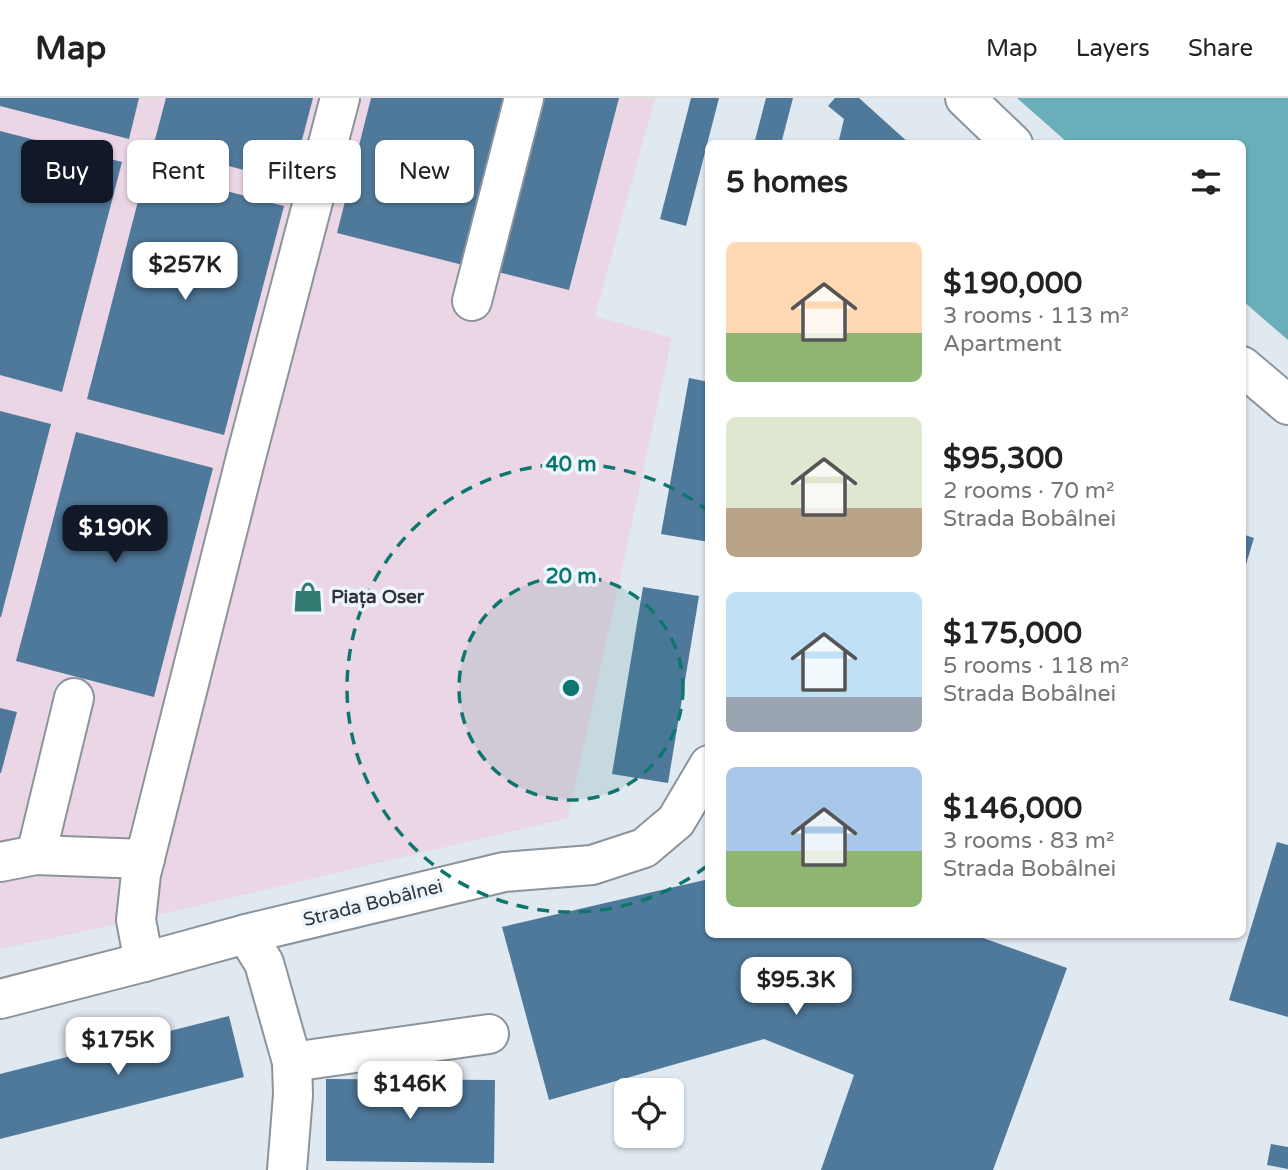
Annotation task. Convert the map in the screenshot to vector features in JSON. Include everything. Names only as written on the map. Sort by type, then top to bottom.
[{"type":"street","points":[[144,962],[136,920],[141,874],[340,98]]},
{"type":"street","points":[[472,301],[524,98]]},
{"type":"street","points":[[965,98],[1009,140]]},
{"type":"street","points":[[1246,369],[1288,405]]},
{"type":"street","points":[[74,698],[18,858],[145,859]]},
{"type":"street","name":"Strada Bobâlnei","points":[[0,999],[246,934],[504,872],[592,865],[644,848],[676,821],[705,772]]},
{"type":"street","points":[[246,934],[264,963],[292,1062],[293,1095],[287,1170]]},
{"type":"street","points":[[292,1062],[489,1034]]},
{"type":"shaded area","name":"Piața Oser","points":[[0,98],[655,98],[595,316],[672,338],[568,818],[136,920],[0,949]]},
{"type":"water","points":[[1017,98],[1288,98],[1288,340],[1246,304],[1246,140],[1065,140]]},
{"type":"building","points":[[0,98],[139,98],[129,139],[0,106]]},
{"type":"building","points":[[166,98],[313,98],[302,140],[243,140],[243,170],[229,166],[229,140],[155,140]]},
{"type":"building","points":[[371,98],[511,98],[467,266],[337,233],[345,203],[361,203],[360,140]]},
{"type":"building","points":[[543,98],[619,98],[569,290],[498,272]]},
{"type":"building","points":[[691,98],[719,98],[708,140],[705,140],[705,152],[686,226],[660,219]]},
{"type":"building","points":[[766,98],[793,98],[782,140],[755,140]]},
{"type":"building","points":[[835,98],[859,98],[906,140],[839,140],[844,119],[828,106]]},
{"type":"building","points":[[0,131],[35,140],[21,140],[21,203],[111,203],[62,392],[0,375]]},
{"type":"building","points":[[113,160],[122,162],[113,196]]},
{"type":"building","points":[[229,192],[243,195],[243,203],[272,203],[284,206],[224,435],[87,399],[137,203],[229,203]]},
{"type":"building","points":[[689,378],[705,381],[705,541],[661,534]]},
{"type":"building","points":[[0,411],[51,424],[1,617],[0,617]]},
{"type":"building","points":[[76,432],[213,468],[154,697],[16,661]]},
{"type":"building","points":[[1246,535],[1254,538],[1246,564]]},
{"type":"building","points":[[643,587],[699,596],[668,783],[612,774]]},
{"type":"building","points":[[0,708],[17,712],[1,773],[0,773]]},
{"type":"building","points":[[1277,842],[1288,845],[1288,1017],[1229,1000]]},
{"type":"building","points":[[705,880],[705,938],[983,938],[1067,968],[993,1170],[821,1170],[854,1075],[764,1039],[627,1078],[614,1078],[614,1082],[549,1100],[502,927]]},
{"type":"building","points":[[229,1016],[244,1077],[0,1139],[0,1074]]},
{"type":"building","points":[[326,1079],[495,1080],[494,1163],[326,1161]]},
{"type":"building","points":[[1271,1144],[1288,1147],[1288,1169],[1267,1165]]},
{"type":"place","name":"Piața Oser","points":[[308,597]]}]
